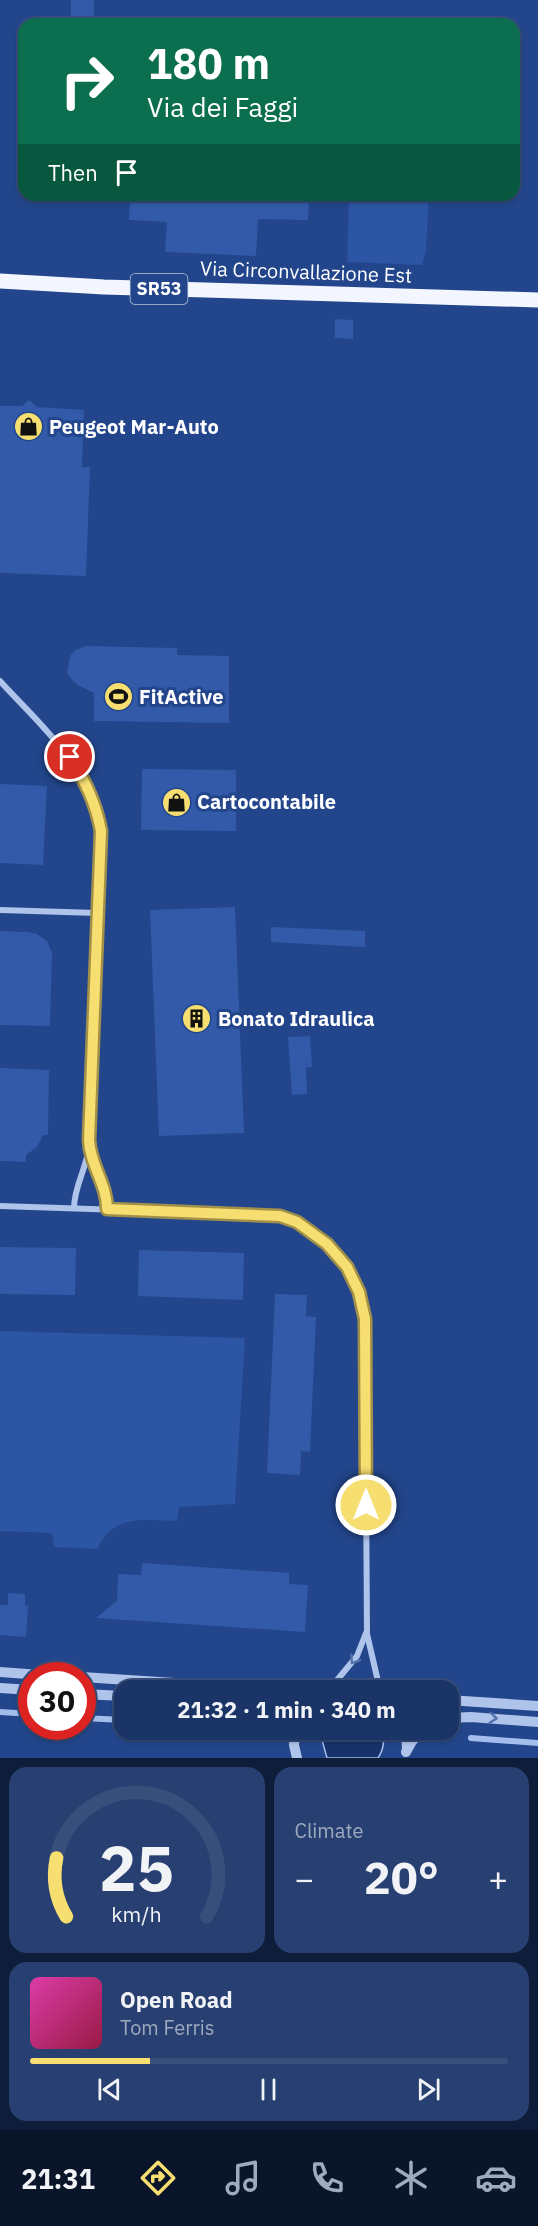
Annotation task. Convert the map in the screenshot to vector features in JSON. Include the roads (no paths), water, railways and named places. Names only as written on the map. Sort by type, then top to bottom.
[{"type":"main road","name":"Via Circonvallazione Est","points":[[0,281],[140,288],[538,300]]},
{"type":"street","points":[[0,681],[70,757],[85,781],[96,807],[101,831],[89,1140],[86,1165],[76,1192],[74,1208]]},
{"type":"street","points":[[0,910],[97,914]]},
{"type":"street","points":[[89,1140],[90,1155],[105,1192],[107,1209]]},
{"type":"street","points":[[0,1206],[257,1214],[286,1217],[321,1238],[334,1251],[352,1275],[359,1292],[365,1319],[367,1627],[376,1680]]},
{"type":"street","points":[[336,1680],[359,1652],[367,1627]]},
{"type":"street","points":[[0,1672],[18,1673]]},
{"type":"street","points":[[96,1678],[129,1680]]},
{"type":"street","points":[[0,1688],[18,1689]]},
{"type":"street","points":[[96,1695],[114,1696]]},
{"type":"street","points":[[459,1701],[538,1706]]},
{"type":"street","points":[[459,1718],[538,1722]]},
{"type":"street","points":[[294,1740],[297,1758]]},
{"type":"street","points":[[406,1755],[413,1740]]},
{"type":"waterway","points":[[0,1712],[18,1713]]},
{"type":"waterway","points":[[96,1719],[114,1720]]},
{"type":"waterway","points":[[471,1738],[538,1743]]},
{"type":"place","name":"Peugeot Mar-Auto","points":[[28,427]]},
{"type":"place","name":"FitActive","points":[[118,697]]},
{"type":"place","name":"Cartocontabile","points":[[176,802]]},
{"type":"place","name":"Bonato Idraulica","points":[[197,1019]]}]
